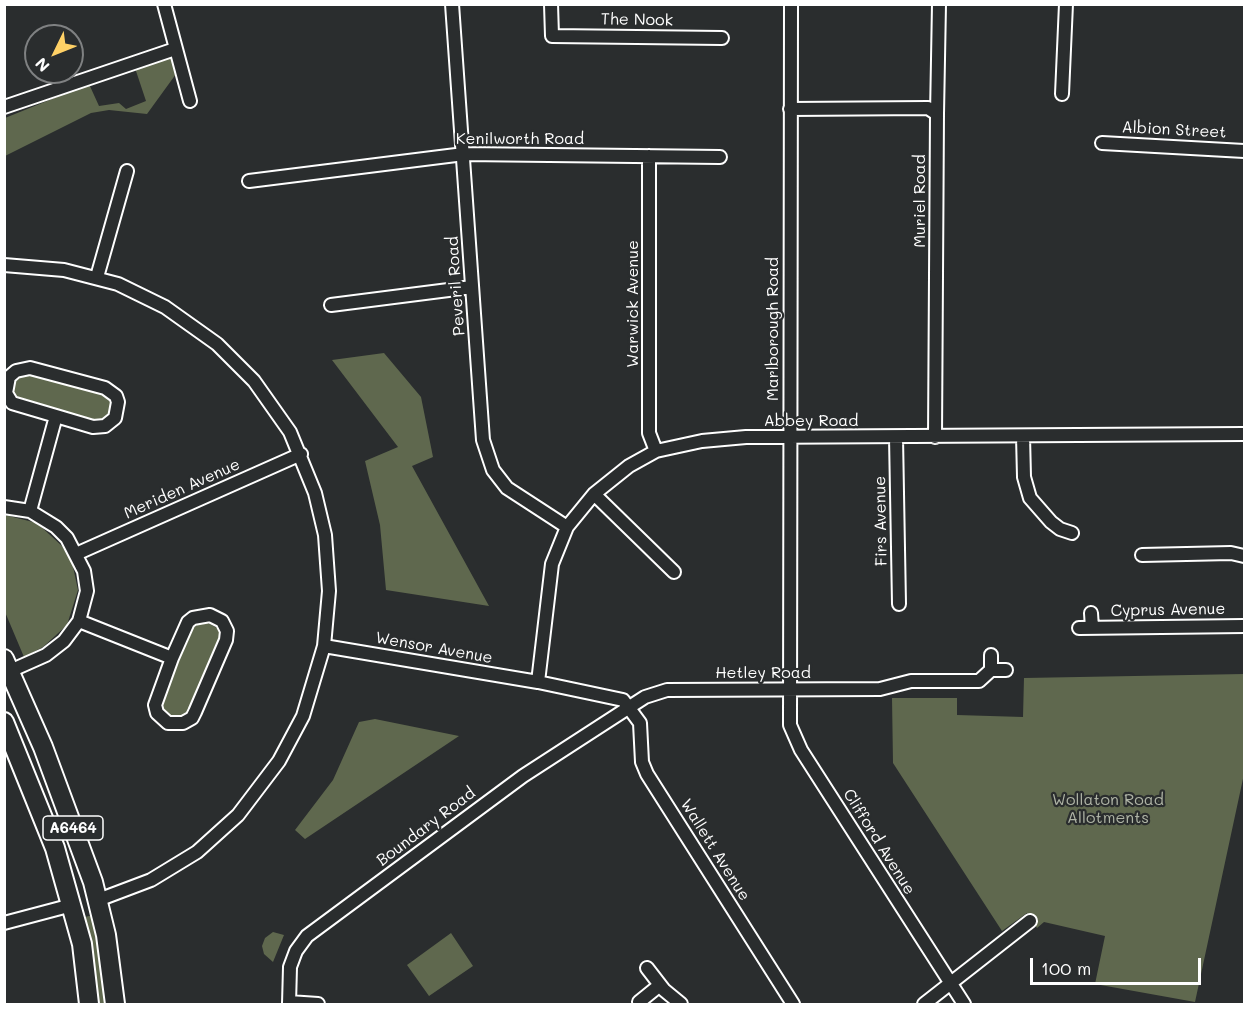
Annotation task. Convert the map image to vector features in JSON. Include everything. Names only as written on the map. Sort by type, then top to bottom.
[{"type":"main road","name":"A6464","points":[[7,665],[43,747],[98,900],[111,964],[116,1005]]},
{"type":"main road","name":"A6464","points":[[4,722],[55,848],[82,944],[89,1005]]},
{"type":"street","points":[[164,4],[190,101]]},
{"type":"street","name":"Peveril Road","points":[[452,4],[483,440],[493,470],[514,494],[567,527]]},
{"type":"street","name":"The Nook","points":[[551,4],[552,36],[722,38]]},
{"type":"street","name":"Marlborough Road","points":[[789,689],[792,4]]},
{"type":"street","name":"Muriel Road","points":[[935,437],[939,4]]},
{"type":"street","points":[[1062,94],[1066,4]]},
{"type":"street","points":[[4,107],[175,49]]},
{"type":"street","points":[[790,109],[928,108],[937,114]]},
{"type":"street","name":"Albion Street","points":[[1102,143],[1245,151]]},
{"type":"street","name":"Kenilworth Road","points":[[249,181],[464,154],[720,157]]},
{"type":"street","name":"Warwick Avenue","points":[[649,156],[649,433],[656,452]]},
{"type":"street","points":[[97,277],[127,171]]},
{"type":"street","points":[[4,265],[64,270],[97,277],[165,307],[217,344],[267,397],[290,432],[315,493],[327,552],[329,591],[324,646],[303,716],[287,749],[270,775],[238,815],[209,843],[172,868],[132,888],[98,900]]},
{"type":"street","points":[[331,305],[472,287]]},
{"type":"street","points":[[30,368],[105,388],[116,396],[118,402],[115,418],[111,423],[99,428],[56,416],[12,404],[6,393],[7,383],[13,373],[30,368]]},
{"type":"street","points":[[30,511],[56,416]]},
{"type":"street","name":"Abbey Road","points":[[538,682],[552,564],[567,527],[594,494],[629,466],[675,445],[722,438],[1245,434]]},
{"type":"street","points":[[1023,436],[1024,477],[1030,498],[1051,522],[1072,533]]},
{"type":"street","name":"Firs Avenue","points":[[896,437],[899,604]]},
{"type":"street","name":"Meriden Avenue","points":[[76,554],[300,454]]},
{"type":"street","points":[[594,494],[674,572]]},
{"type":"street","points":[[4,507],[30,511],[56,527],[67,538],[84,571],[87,591],[79,621],[64,641],[46,655],[7,665]]},
{"type":"street","points":[[1142,555],[1231,553],[1245,556]]},
{"type":"street","name":"Cyprus Avenue","points":[[1091,613],[1086,628],[1245,626]]},
{"type":"street","points":[[210,615],[222,621],[227,631],[226,640],[192,718],[183,723],[168,723],[157,712],[155,705],[172,658],[188,622],[193,618],[210,615]]},
{"type":"street","points":[[79,621],[172,658]]},
{"type":"street","name":"Wensor Avenue","points":[[324,646],[538,682]]},
{"type":"street","points":[[991,655],[991,670]]},
{"type":"street","name":"Hetley Road","points":[[629,707],[654,693],[667,690],[880,689],[911,681],[979,681],[991,670],[1006,670]]},
{"type":"street","points":[[538,682],[614,696],[629,707]]},
{"type":"street","name":"Clifford Avenue","points":[[789,689],[790,725],[797,744],[964,1005]]},
{"type":"street","name":"Boundary Road","points":[[289,1003],[288,979],[292,959],[307,936],[523,776],[629,707]]},
{"type":"street","name":"Wallett Avenue","points":[[629,707],[640,723],[642,762],[647,774],[793,1005]]},
{"type":"street","points":[[4,923],[72,905]]},
{"type":"street","points":[[924,1005],[1030,921]]},
{"type":"street","points":[[647,968],[660,985],[681,1005]]},
{"type":"street","points":[[639,1002],[660,985]]},
{"type":"street","points":[[289,1003],[318,1005]]},
{"type":"green space","points":[[170,56],[176,74],[147,114],[109,110],[91,113],[5,156],[5,118],[89,84],[99,106],[119,103],[126,109],[146,101],[135,68]]},
{"type":"green space","points":[[384,353],[421,397],[433,457],[412,466],[489,606],[386,590],[380,525],[365,461],[398,447],[332,360]]},
{"type":"green space","points":[[23,372],[102,393],[112,402],[112,413],[99,424],[16,399],[11,389],[14,378]]},
{"type":"green space","points":[[5,515],[37,523],[62,546],[72,562],[78,590],[67,625],[43,647],[24,657],[5,612]]},
{"type":"green space","points":[[206,622],[219,629],[222,637],[189,713],[183,717],[168,715],[162,709],[162,700],[192,629],[199,623]]},
{"type":"green space","name":"Wollaton Road Allotments","points":[[1244,674],[1244,774],[1195,1002],[1095,984],[1105,936],[1044,922],[1037,928],[1027,913],[1002,931],[893,763],[892,698],[957,698],[957,715],[1023,717],[1024,678]]},
{"type":"green space","points":[[375,719],[459,736],[305,839],[295,830],[333,780],[359,722]]},
{"type":"green space","points":[[97,914],[111,1004],[98,1004],[85,917]]},
{"type":"green space","points":[[273,932],[284,935],[273,962],[264,954],[262,946],[265,938]]},
{"type":"green space","points":[[451,933],[473,966],[429,996],[407,965]]}]
